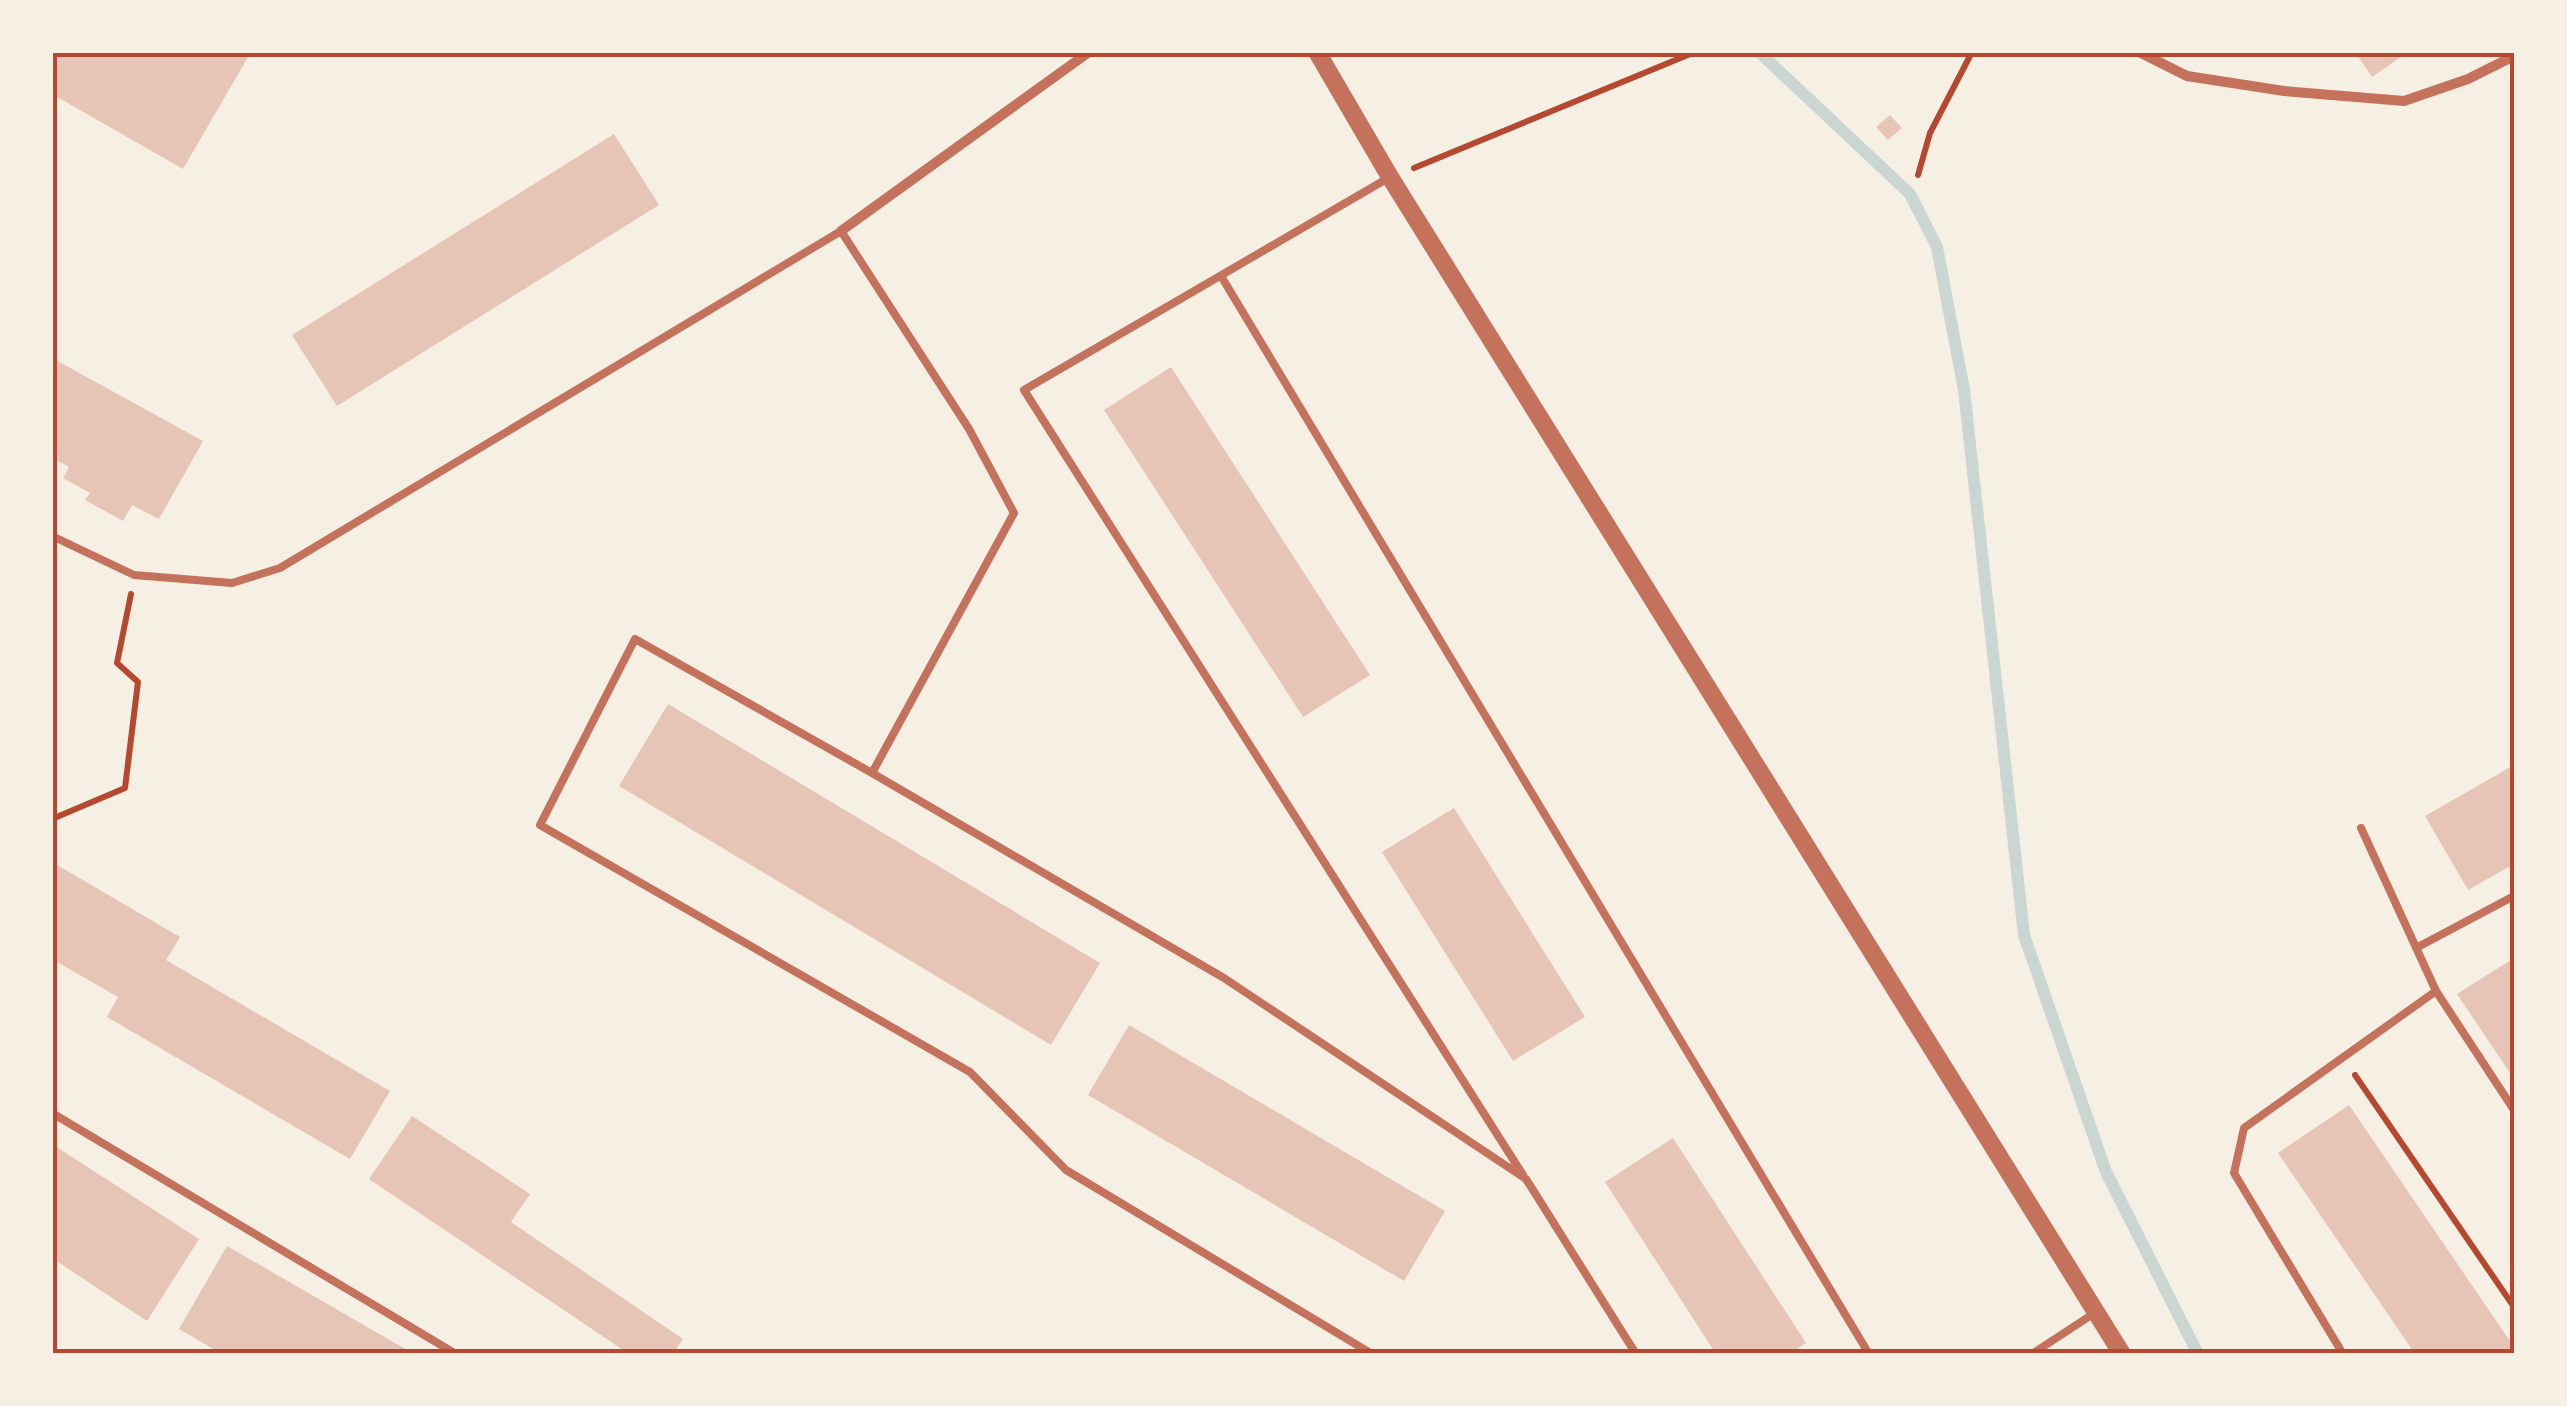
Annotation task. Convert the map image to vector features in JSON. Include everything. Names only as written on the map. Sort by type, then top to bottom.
[{"type":"street","points":[[841,231],[1089,52]]},
{"type":"street","points":[[1317,52],[1390,178],[2122,1354]]},
{"type":"street","points":[[2138,52],[2186,76],[2284,91],[2404,101],[2468,79],[2514,56]]},
{"type":"lane","points":[[1390,178],[1024,390],[1636,1354]]},
{"type":"lane","points":[[52,536],[134,574],[232,583],[280,568],[841,231],[969,429],[1014,513],[872,773]]},
{"type":"lane","points":[[1220,276],[1868,1354]]},
{"type":"lane","points":[[1372,1354],[1066,1170],[970,1072],[540,824],[635,639],[1224,978],[1526,1179]]},
{"type":"lane","points":[[2361,828],[2436,991],[2514,1110]]},
{"type":"lane","points":[[2416,948],[2514,896]]},
{"type":"lane","points":[[2343,1354],[2234,1172],[2244,1128],[2436,991]]},
{"type":"lane","points":[[52,1113],[456,1354]]},
{"type":"lane","points":[[2032,1354],[2096,1312]]},
{"type":"path","points":[[1918,174],[1930,132],[1972,52]]},
{"type":"path","points":[[1390,178],[1691,54]]},
{"type":"path","points":[[52,820],[125,788],[138,682],[117,663],[134,574]]},
{"type":"path","points":[[2343,1057],[2514,1306]]},
{"type":"building","points":[[52,52],[240,52],[248,57],[183,169],[52,94]]},
{"type":"building","points":[[2355,52],[2408,52],[2372,77]]},
{"type":"building","points":[[1890,115],[1902,128],[1888,140],[1876,127]]},
{"type":"building","points":[[614,134],[659,205],[337,406],[292,335]]},
{"type":"building","points":[[52,358],[203,441],[159,519],[132,505],[123,521],[85,500],[90,493],[63,478],[69,467],[52,458]]},
{"type":"building","points":[[1171,367],[1370,675],[1303,717],[1104,410]]},
{"type":"building","points":[[668,704],[1100,963],[1051,1045],[619,786]]},
{"type":"building","points":[[2514,765],[2514,864],[2468,890],[2425,816]]},
{"type":"building","points":[[1454,808],[1585,1017],[1513,1061],[1382,852]]},
{"type":"building","points":[[52,862],[180,937],[166,960],[390,1091],[350,1159],[107,1017],[118,997],[52,959]]},
{"type":"building","points":[[2514,958],[2514,1079],[2457,994]]},
{"type":"building","points":[[1129,1025],[1445,1211],[1404,1281],[1088,1095]]},
{"type":"building","points":[[2349,1105],[2514,1347],[2514,1354],[2415,1354],[2278,1153]]},
{"type":"building","points":[[412,1116],[530,1194],[511,1222],[683,1339],[673,1354],[629,1354],[369,1179]]},
{"type":"building","points":[[1673,1138],[1806,1343],[1789,1354],[1716,1354],[1605,1182]]},
{"type":"building","points":[[52,1144],[199,1239],[147,1321],[52,1258]]},
{"type":"building","points":[[227,1246],[414,1354],[222,1354],[179,1329]]},
{"type":"waterway","points":[[1759,52],[1910,194],[1937,247],[1964,390],[2024,935],[2106,1172],[2198,1354]]}]
